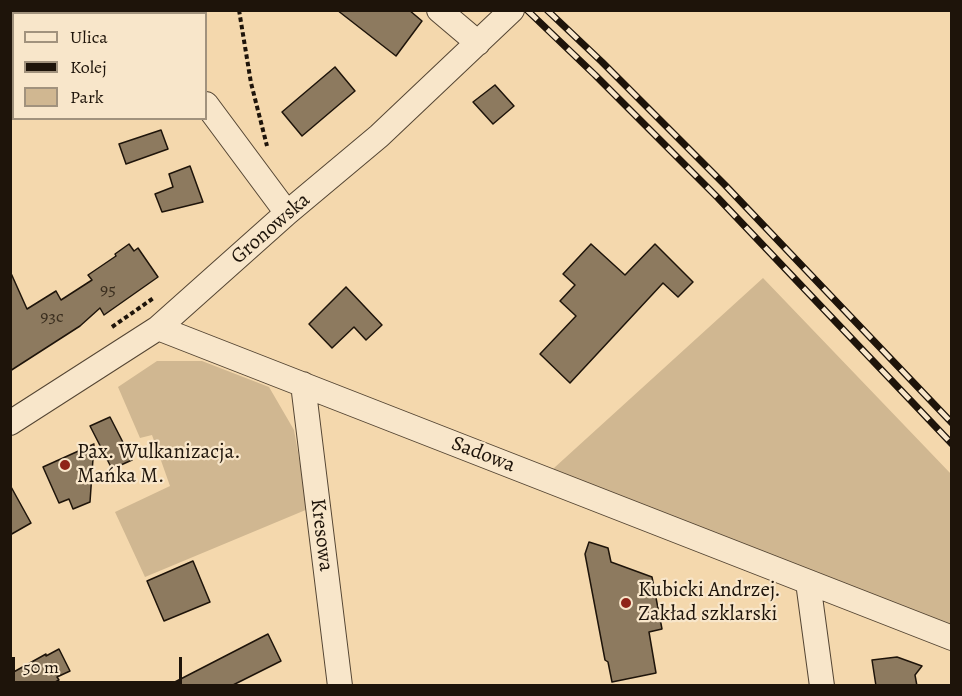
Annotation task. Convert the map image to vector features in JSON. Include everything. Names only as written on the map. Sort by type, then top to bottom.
[{"type":"street","points":[[439,10],[478,43]]},
{"type":"street","name":"Gronowska","points":[[10,423],[158,328],[287,213],[379,136],[512,10]]},
{"type":"street","points":[[207,105],[287,213]]},
{"type":"street","name":"Sadowa","points":[[158,328],[951,638]]},
{"type":"street","name":"Kresowa","points":[[303,384],[340,686]]},
{"type":"street","points":[[808,582],[822,686]]},
{"type":"path","points":[[239,10],[251,83],[268,151]]},
{"type":"path","points":[[111,328],[164,291]]},
{"type":"green space","points":[[763,278],[951,474],[951,638],[543,478]]},
{"type":"green space","points":[[157,361],[202,361],[269,387],[294,430],[308,509],[145,577],[115,512],[170,486],[152,435],[140,438],[118,387]]},
{"type":"building","points":[[337,10],[409,10],[422,21],[396,56]]},
{"type":"building","points":[[335,67],[355,91],[302,136],[282,112]]},
{"type":"building","points":[[495,85],[514,106],[493,124],[473,102]]},
{"type":"building","points":[[161,130],[168,149],[126,164],[119,144]]},
{"type":"building","points":[[190,166],[203,202],[162,212],[155,194],[173,187],[169,174]]},
{"type":"building","points":[[129,244],[134,251],[138,248],[158,277],[104,315],[100,308],[80,326],[10,371],[10,271],[27,309],[56,291],[61,300],[92,280],[88,275]]},
{"type":"building","points":[[591,244],[625,275],[655,244],[693,282],[678,297],[663,283],[570,383],[540,354],[576,316],[560,301],[575,285],[563,274]]},
{"type":"building","points":[[346,287],[382,325],[366,340],[354,327],[332,348],[309,324]]},
{"type":"building","points":[[110,417],[132,460],[112,469],[90,426]]},
{"type":"building","points":[[94,444],[90,502],[73,509],[69,499],[59,503],[43,467]]},
{"type":"building","points":[[10,485],[31,523],[10,535]]},
{"type":"building","name":"Kubicki Andrzej. Zakład szklarski","points":[[589,542],[608,548],[611,562],[652,577],[662,629],[649,632],[656,673],[612,682],[608,662],[605,660],[585,554]]},
{"type":"building","points":[[193,561],[210,602],[164,621],[147,581]]},
{"type":"building","points":[[268,634],[281,661],[231,686],[167,686]]},
{"type":"building","points":[[59,649],[70,671],[57,677],[59,680],[48,686],[10,686],[10,674]]},
{"type":"building","points":[[897,657],[922,666],[915,675],[917,686],[876,686],[872,660]]},
{"type":"railway","points":[[527,10],[718,198],[952,444]]},
{"type":"railway","points":[[547,10],[725,185],[952,423]]},
{"type":"place","name":"Pax. Wulkanizacja. Mańka M.","points":[[65,465]]},
{"type":"place","name":"Kubicki Andrzej. Zakład szklarski","points":[[626,603]]}]
